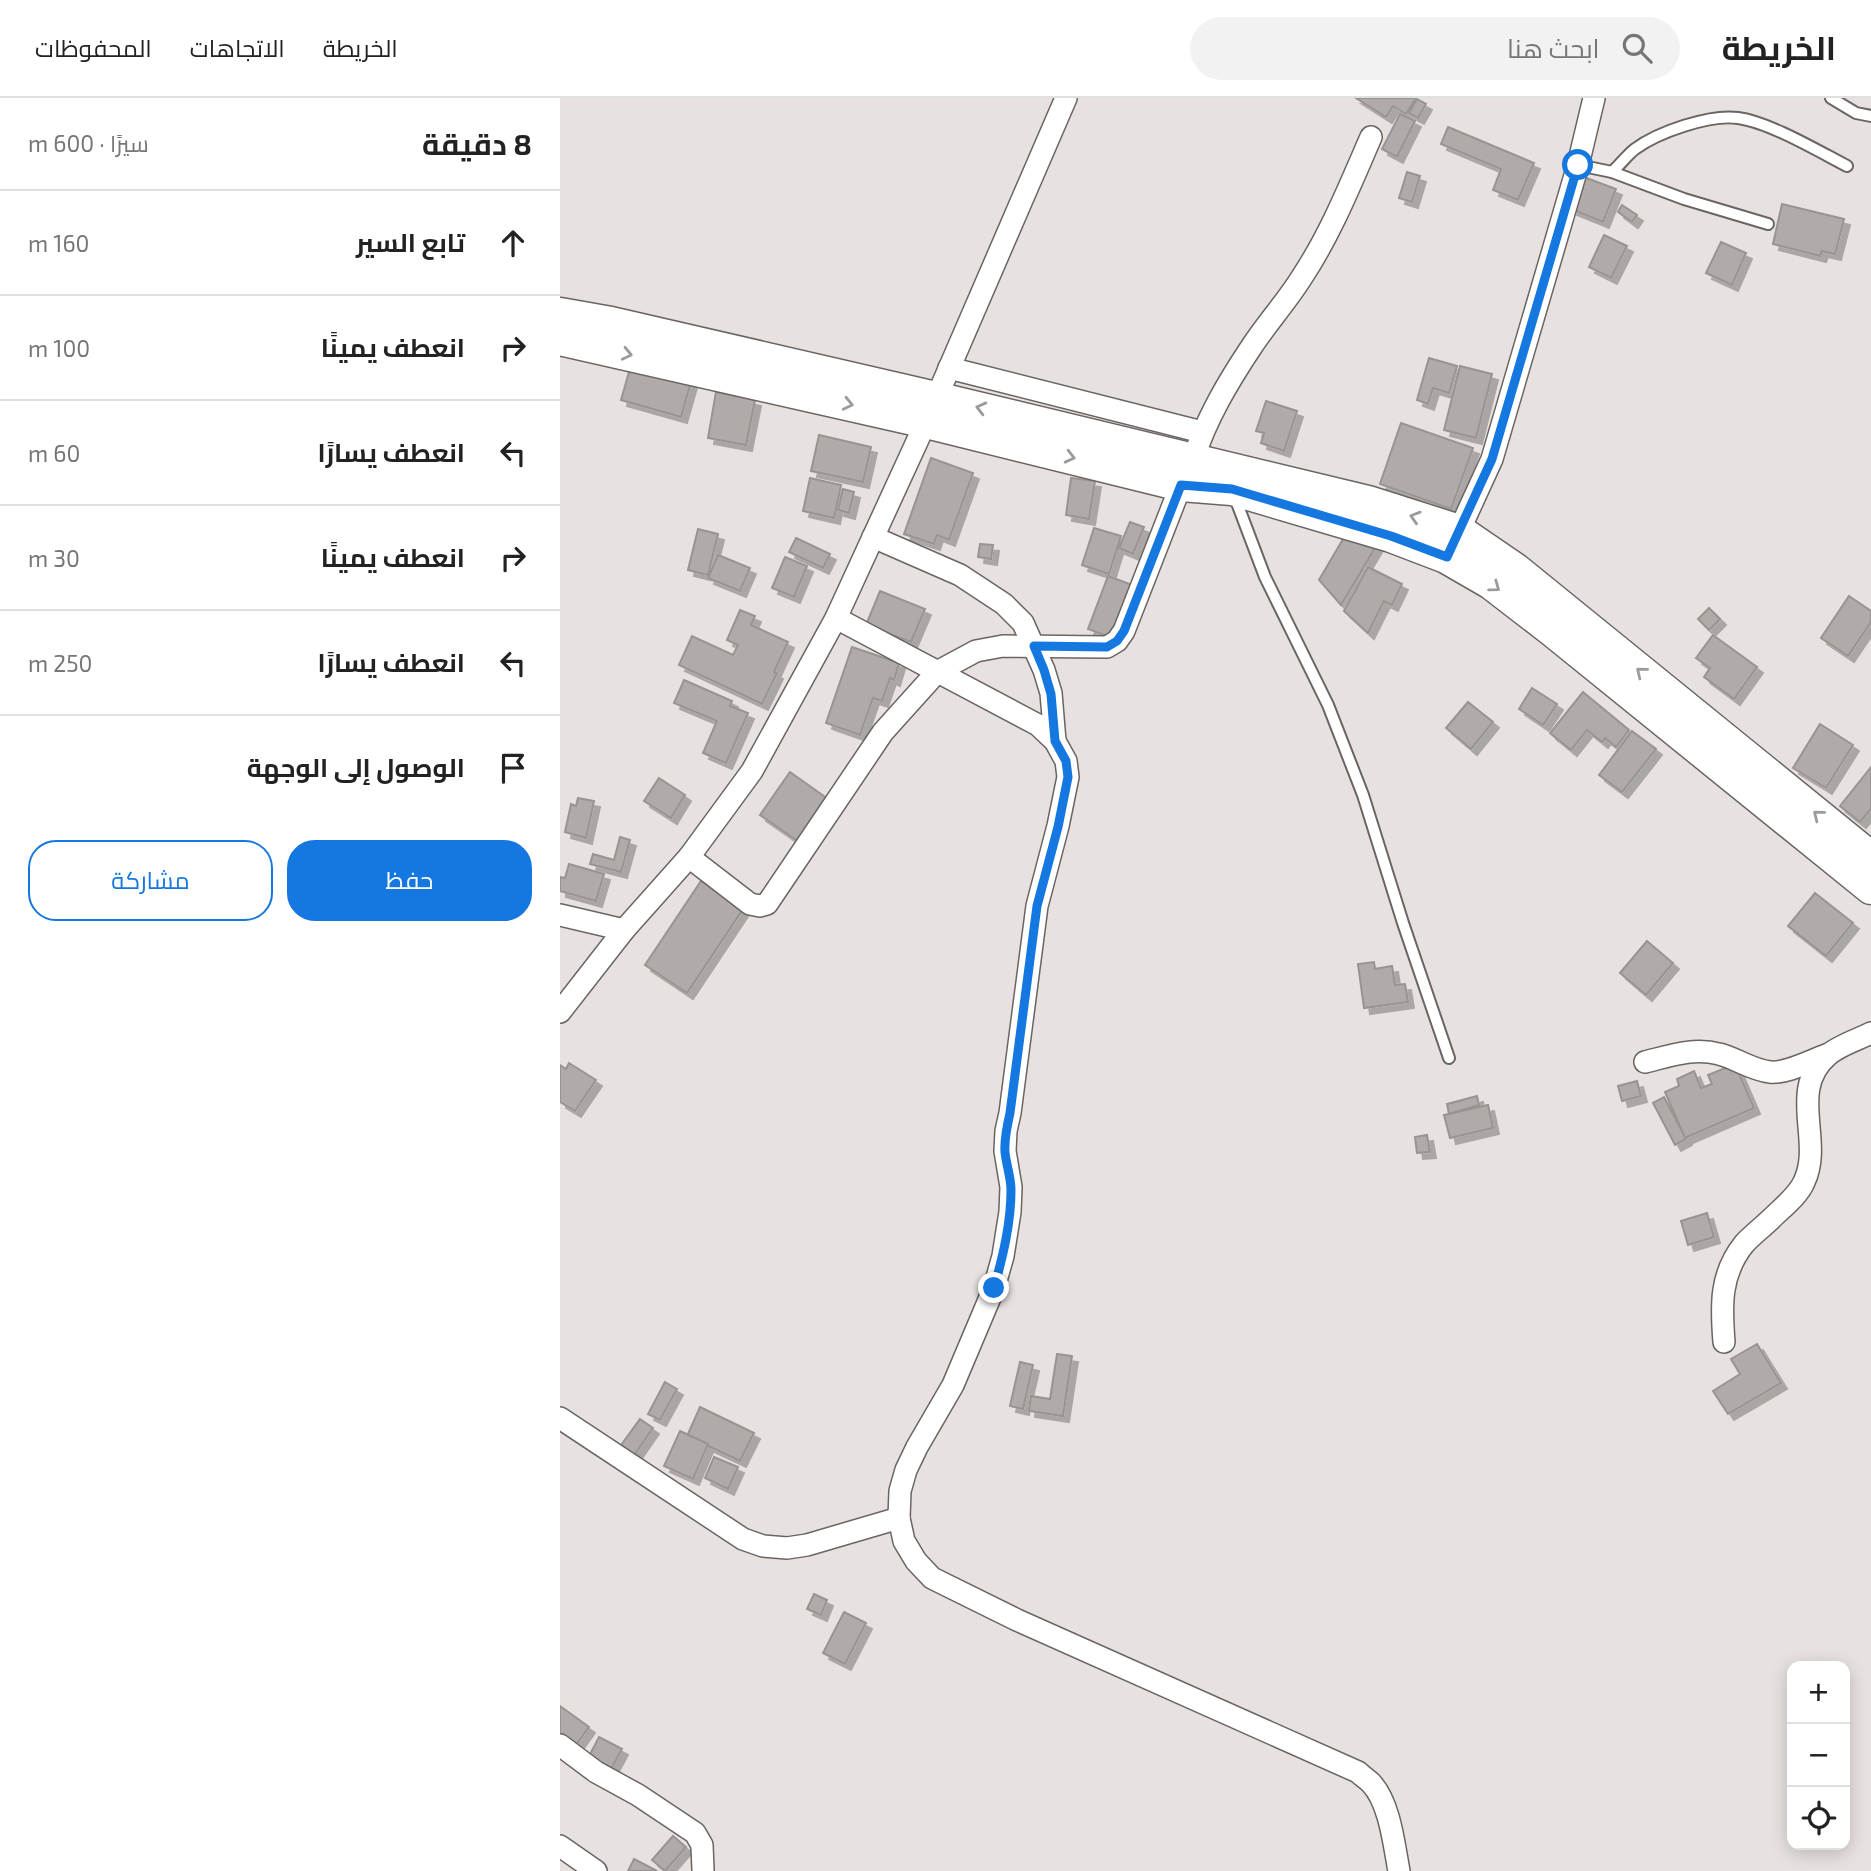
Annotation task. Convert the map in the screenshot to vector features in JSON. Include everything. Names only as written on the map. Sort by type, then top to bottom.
[{"type":"main road","points":[[560,314],[611,323],[931,410]]},
{"type":"main road","points":[[560,339],[1192,459],[1368,502],[1526,579],[1871,858]]},
{"type":"main road","points":[[1192,459],[1232,489],[1391,536],[1453,544],[1490,583],[1871,888]]},
{"type":"street","points":[[560,1012],[624,930],[689,857],[752,771],[836,618],[931,410],[1066,98]]},
{"type":"street","points":[[1453,544],[1492,459],[1578,165],[1594,98]]},
{"type":"street","points":[[689,857],[750,904],[768,904],[883,732],[937,672],[976,652],[1003,646],[1107,647],[1117,641],[1124,631],[1192,459],[1221,396],[1252,345],[1302,278],[1325,239],[1371,137]]},
{"type":"street","points":[[949,368],[1192,459]]},
{"type":"street","points":[[873,537],[960,575],[1003,604],[1023,623],[1044,670],[1051,694],[1055,741]]},
{"type":"street","points":[[836,618],[1038,725],[1055,741],[1066,761],[1068,777],[1037,906],[1006,1131],[1005,1151],[1011,1187],[1003,1256],[994,1288],[953,1385],[906,1469],[900,1491],[899,1518],[904,1541],[916,1561],[932,1578],[1017,1620],[1358,1773],[1372,1784],[1383,1802],[1399,1871]]},
{"type":"street","points":[[560,915],[624,930]]},
{"type":"street","points":[[1645,1062],[1689,1051],[1708,1052],[1721,1054],[1769,1072],[1780,1072],[1828,1055],[1871,1033]]},
{"type":"street","points":[[1724,1342],[1721,1310],[1730,1266],[1744,1244],[1802,1186],[1808,1173],[1811,1161],[1807,1096],[1813,1074],[1828,1055]]},
{"type":"street","points":[[560,1418],[743,1539],[763,1546],[787,1548],[807,1545],[899,1518]]},
{"type":"street","points":[[560,1745],[596,1772],[638,1795],[695,1833],[702,1845],[703,1870]]},
{"type":"street","points":[[560,1846],[596,1871]]},
{"type":"lane","points":[[1832,98],[1856,113],[1871,116]]},
{"type":"lane","points":[[1612,172],[1635,149],[1661,135],[1707,119],[1738,118],[1767,126],[1847,166]]},
{"type":"lane","points":[[1578,165],[1612,172],[1684,199],[1768,224]]},
{"type":"lane","points":[[1232,489],[1265,577],[1328,705],[1363,795],[1449,1058]]},
{"type":"building","points":[[1356,98],[1416,98],[1406,114],[1393,106],[1386,117]]},
{"type":"building","points":[[1417,99],[1426,104],[1418,118],[1409,113]]},
{"type":"building","points":[[1400,114],[1415,121],[1397,157],[1382,149]]},
{"type":"building","points":[[1448,127],[1534,163],[1518,200],[1493,190],[1501,169],[1441,144]]},
{"type":"building","points":[[1407,172],[1420,176],[1412,202],[1399,198]]},
{"type":"building","points":[[1584,177],[1616,189],[1603,222],[1571,209]]},
{"type":"building","points":[[1782,204],[1844,219],[1835,254],[1822,251],[1820,256],[1773,244]]},
{"type":"building","points":[[1622,205],[1637,215],[1632,222],[1618,212]]},
{"type":"building","points":[[1604,235],[1627,246],[1611,278],[1589,267]]},
{"type":"building","points":[[1721,242],[1746,253],[1732,285],[1706,273]]},
{"type":"building","points":[[1429,358],[1457,366],[1449,393],[1433,388],[1428,404],[1417,400]]},
{"type":"building","points":[[631,365],[691,382],[681,417],[621,400]]},
{"type":"building","points":[[1460,366],[1492,374],[1476,438],[1444,430]]},
{"type":"building","points":[[716,392],[755,400],[746,445],[708,438]]},
{"type":"building","points":[[1266,401],[1297,411],[1284,451],[1261,443],[1264,433],[1256,431]]},
{"type":"building","points":[[1401,423],[1473,448],[1451,509],[1380,484]]},
{"type":"building","points":[[819,435],[871,447],[863,482],[811,471]]},
{"type":"building","points":[[931,458],[973,473],[949,540],[937,535],[934,544],[904,534]]},
{"type":"building","points":[[810,478],[841,485],[834,518],[803,511]]},
{"type":"building","points":[[1071,478],[1095,481],[1089,519],[1066,515]]},
{"type":"building","points":[[843,489],[854,492],[849,513],[838,510]]},
{"type":"building","points":[[1130,522],[1144,527],[1133,554],[1119,548]]},
{"type":"building","points":[[1094,528],[1121,536],[1109,574],[1082,565]]},
{"type":"building","points":[[698,529],[718,534],[708,575],[688,570]]},
{"type":"building","points":[[1346,534],[1378,543],[1341,605],[1319,580]]},
{"type":"building","points":[[796,538],[830,554],[823,568],[789,552]]},
{"type":"building","points":[[980,544],[993,545],[991,559],[978,557]]},
{"type":"building","points":[[718,555],[750,568],[740,591],[708,578]]},
{"type":"building","points":[[785,557],[807,566],[794,597],[772,588]]},
{"type":"building","points":[[1368,567],[1402,584],[1392,605],[1384,601],[1368,633],[1344,611]]},
{"type":"building","points":[[1108,576],[1135,586],[1115,639],[1088,629]]},
{"type":"building","points":[[880,591],[925,609],[911,642],[866,625]]},
{"type":"building","points":[[1849,596],[1871,611],[1871,622],[1848,656],[1821,638]]},
{"type":"building","points":[[1709,608],[1720,619],[1709,630],[1698,619]]},
{"type":"building","points":[[740,610],[755,616],[751,625],[788,642],[762,704],[679,665],[692,636],[733,655],[738,645],[727,640]]},
{"type":"building","points":[[1713,635],[1757,667],[1734,699],[1704,677],[1710,668],[1696,658]]},
{"type":"building","points":[[852,647],[899,663],[894,680],[890,678],[882,701],[873,698],[860,735],[826,723]]},
{"type":"building","points":[[684,680],[732,701],[730,706],[748,713],[726,763],[703,753],[717,721],[674,703]]},
{"type":"building","points":[[1532,688],[1557,704],[1543,725],[1519,709]]},
{"type":"building","points":[[1583,692],[1629,730],[1616,747],[1605,738],[1602,742],[1587,730],[1571,750],[1550,733]]},
{"type":"building","points":[[1468,702],[1493,722],[1471,749],[1446,728]]},
{"type":"building","points":[[1820,724],[1853,745],[1826,788],[1793,768]]},
{"type":"building","points":[[1632,731],[1656,749],[1622,792],[1599,775]]},
{"type":"building","points":[[1871,767],[1871,809],[1860,822],[1840,806]]},
{"type":"building","points":[[790,772],[828,799],[799,842],[760,815]]},
{"type":"building","points":[[659,778],[685,795],[671,818],[644,801]]},
{"type":"building","points":[[578,798],[594,801],[586,838],[565,832],[571,804],[576,806]]},
{"type":"building","points":[[620,837],[630,840],[621,872],[590,864],[593,854],[614,860]]},
{"type":"building","points":[[569,864],[604,874],[596,901],[560,891],[560,877],[565,878]]},
{"type":"building","points":[[701,881],[743,909],[687,993],[645,965]]},
{"type":"building","points":[[1815,893],[1853,923],[1826,956],[1788,926]]},
{"type":"building","points":[[1647,941],[1673,963],[1646,995],[1620,973]]},
{"type":"building","points":[[1374,962],[1375,969],[1392,966],[1395,985],[1405,984],[1408,1002],[1364,1008],[1358,964]]},
{"type":"building","points":[[569,1063],[596,1080],[575,1111],[560,1102],[560,1065],[566,1069]]},
{"type":"building","points":[[1735,1064],[1754,1108],[1685,1138],[1665,1092],[1679,1086],[1677,1079],[1694,1071],[1701,1088],[1712,1084],[1708,1075]]},
{"type":"building","points":[[1637,1081],[1641,1096],[1622,1101],[1618,1086]]},
{"type":"building","points":[[1477,1096],[1479,1105],[1449,1114],[1447,1104]]},
{"type":"building","points":[[1664,1097],[1686,1139],[1675,1145],[1653,1103]]},
{"type":"building","points":[[1488,1105],[1493,1128],[1450,1138],[1444,1115]]},
{"type":"building","points":[[1427,1135],[1430,1152],[1417,1153],[1415,1137]]},
{"type":"building","points":[[1707,1213],[1714,1237],[1688,1245],[1681,1221]]},
{"type":"building","points":[[1757,1344],[1781,1383],[1728,1414],[1713,1391],[1740,1374],[1731,1359]]},
{"type":"building","points":[[1057,1354],[1072,1356],[1063,1416],[1029,1411],[1031,1396],[1050,1399]]},
{"type":"building","points":[[1020,1362],[1033,1365],[1023,1409],[1010,1406]]},
{"type":"building","points":[[665,1382],[677,1389],[660,1420],[648,1414]]},
{"type":"building","points":[[700,1407],[754,1433],[740,1461],[687,1436]]},
{"type":"building","points":[[640,1419],[653,1428],[633,1457],[619,1448]]},
{"type":"building","points":[[680,1431],[708,1444],[693,1479],[664,1466]]},
{"type":"building","points":[[714,1457],[738,1467],[728,1489],[705,1478]]},
{"type":"building","points":[[814,1594],[827,1600],[821,1615],[807,1609]]},
{"type":"building","points":[[844,1612],[866,1623],[845,1664],[823,1653]]},
{"type":"building","points":[[560,1706],[589,1727],[573,1749],[560,1740]]},
{"type":"building","points":[[599,1737],[622,1749],[609,1773],[586,1762]]},
{"type":"building","points":[[673,1836],[686,1847],[665,1871],[652,1860]]},
{"type":"building","points":[[634,1859],[657,1871],[628,1871]]},
{"type":"route","points":[[994,1288],[1003,1256],[1010,1212],[1011,1187],[1005,1151],[1006,1131],[1037,906],[1068,777],[1066,761],[1055,741],[1051,694],[1034,646],[1107,647],[1117,641],[1124,631],[1181,485],[1232,489],[1391,536],[1447,557],[1492,459],[1578,165]]}]
